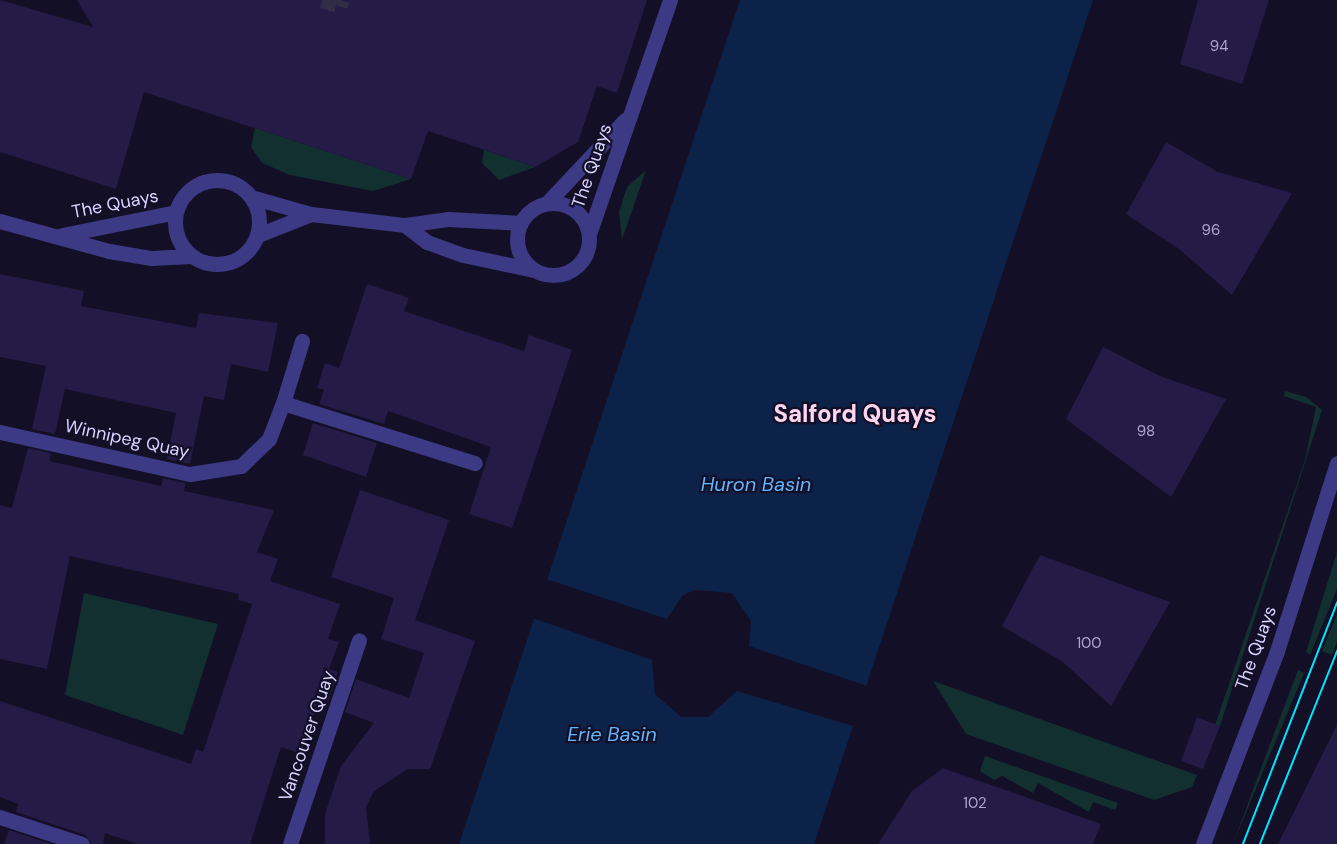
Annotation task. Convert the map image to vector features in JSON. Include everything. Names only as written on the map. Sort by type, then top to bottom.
[{"type":"street","name":"The Quays","points":[[589,234],[670,0]]},
{"type":"street","name":"The Quays","points":[[547,203],[632,112]]},
{"type":"street","points":[[311,214],[258,235],[242,256],[230,262],[203,262],[192,256],[177,236],[176,212],[185,195],[205,182],[229,182],[251,196],[311,214],[405,225],[448,219],[520,223],[547,203],[578,213],[589,234],[587,251],[572,270],[555,276],[463,255],[427,242],[405,225]]},
{"type":"street","points":[[251,196],[258,235]]},
{"type":"street","name":"The Quays","points":[[62,235],[176,212]]},
{"type":"street","name":"The Quays","points":[[0,221],[62,235],[119,253],[192,256]]},
{"type":"street","points":[[520,223],[517,246],[534,270]]},
{"type":"street","name":"Winnipeg Quay","points":[[0,432],[190,474],[240,466],[269,439],[302,341]]},
{"type":"street","points":[[283,403],[475,463]]},
{"type":"street","name":"The Quays","points":[[1203,844],[1277,651],[1337,463]]},
{"type":"street","name":"Vancouver Quay","points":[[290,844],[359,640]]},
{"type":"street","points":[[0,817],[82,844]]},
{"type":"green space","points":[[255,128],[411,179],[373,191],[290,175],[262,163],[251,147]]},
{"type":"green space","points":[[484,150],[535,167],[499,180],[482,163]]},
{"type":"green space","points":[[646,170],[622,240],[619,212],[627,187]]},
{"type":"green space","points":[[1285,391],[1306,397],[1322,410],[1220,726],[1215,725],[1305,460],[1316,407],[1284,396]]},
{"type":"green space","points":[[1337,552],[1337,589],[1310,655],[1306,652]]},
{"type":"green space","points":[[84,593],[218,624],[183,735],[65,695]]},
{"type":"green space","points":[[1337,614],[1337,641],[1332,655],[1322,651]]},
{"type":"green space","points":[[1298,670],[1304,673],[1233,844],[1257,779]]},
{"type":"green space","points":[[933,681],[1197,775],[1192,787],[1154,800],[966,734]]},
{"type":"green space","points":[[985,756],[1118,803],[1115,810],[1093,802],[1089,812],[1038,783],[1033,793],[1002,776],[994,780],[980,771]]},
{"type":"water","name":"Huron Basin","points":[[740,0],[1093,0],[814,844],[459,844]]},
{"type":"pier","points":[[543,578],[667,619],[682,596],[694,590],[732,593],[751,621],[749,646],[870,687],[856,727],[737,691],[708,717],[681,717],[655,694],[652,660],[530,617]]},
{"type":"building","points":[[0,0],[93,27],[77,0],[647,0],[617,93],[597,86],[578,142],[535,167],[428,131],[411,179],[144,92],[116,189],[0,152]]},
{"type":"building","points":[[1198,0],[1269,0],[1242,84],[1180,64]]},
{"type":"building","points":[[1166,142],[1218,172],[1292,193],[1232,295],[1179,249],[1126,214]]},
{"type":"building","points":[[0,274],[84,291],[81,306],[196,328],[199,313],[278,323],[268,372],[231,364],[224,400],[204,396],[190,464],[167,459],[176,413],[65,389],[55,434],[32,429],[46,366],[0,357]]},
{"type":"building","points":[[367,284],[409,298],[404,311],[524,351],[529,335],[572,350],[512,528],[469,514],[491,447],[388,411],[384,424],[319,404],[324,390],[317,388],[325,363],[339,368]]},
{"type":"building","points":[[1103,347],[1160,376],[1226,399],[1171,497],[1066,419]]},
{"type":"building","points":[[313,423],[377,443],[366,477],[303,455]]},
{"type":"building","points":[[28,448],[51,453],[49,461],[161,486],[163,478],[186,483],[184,491],[274,510],[257,552],[278,559],[270,581],[340,604],[328,639],[339,642],[329,669],[338,672],[327,705],[318,702],[301,754],[281,747],[250,844],[138,844],[105,833],[103,844],[92,844],[85,835],[16,812],[18,804],[0,797],[0,701],[191,764],[196,749],[203,752],[252,604],[238,600],[239,594],[70,556],[47,669],[0,659],[0,505],[12,508]]},
{"type":"building","points":[[360,490],[449,520],[415,620],[475,641],[430,769],[408,769],[374,791],[366,807],[370,844],[325,844],[325,814],[341,766],[374,723],[345,712],[356,679],[409,698],[424,653],[381,639],[394,598],[331,577]]},
{"type":"building","points":[[1040,555],[1170,602],[1111,706],[1063,662],[1002,626]]},
{"type":"building","points":[[1197,717],[1220,726],[1203,769],[1181,761]]},
{"type":"building","points":[[1337,725],[1337,844],[1278,844]]},
{"type":"building","points":[[943,768],[1101,824],[1093,844],[878,844],[912,791]]},
{"type":"building","points":[[9,830],[51,844],[4,844]]},
{"type":"tunnel","points":[[322,0],[340,6],[342,0]]},
{"type":"tram line","points":[[1243,844],[1337,603]]},
{"type":"tram line","points":[[1260,844],[1337,651]]},
{"type":"district","name":"Salford Quays","points":[[855,414]]},
{"type":"water label","name":"Erie Basin","points":[[612,734]]}]
